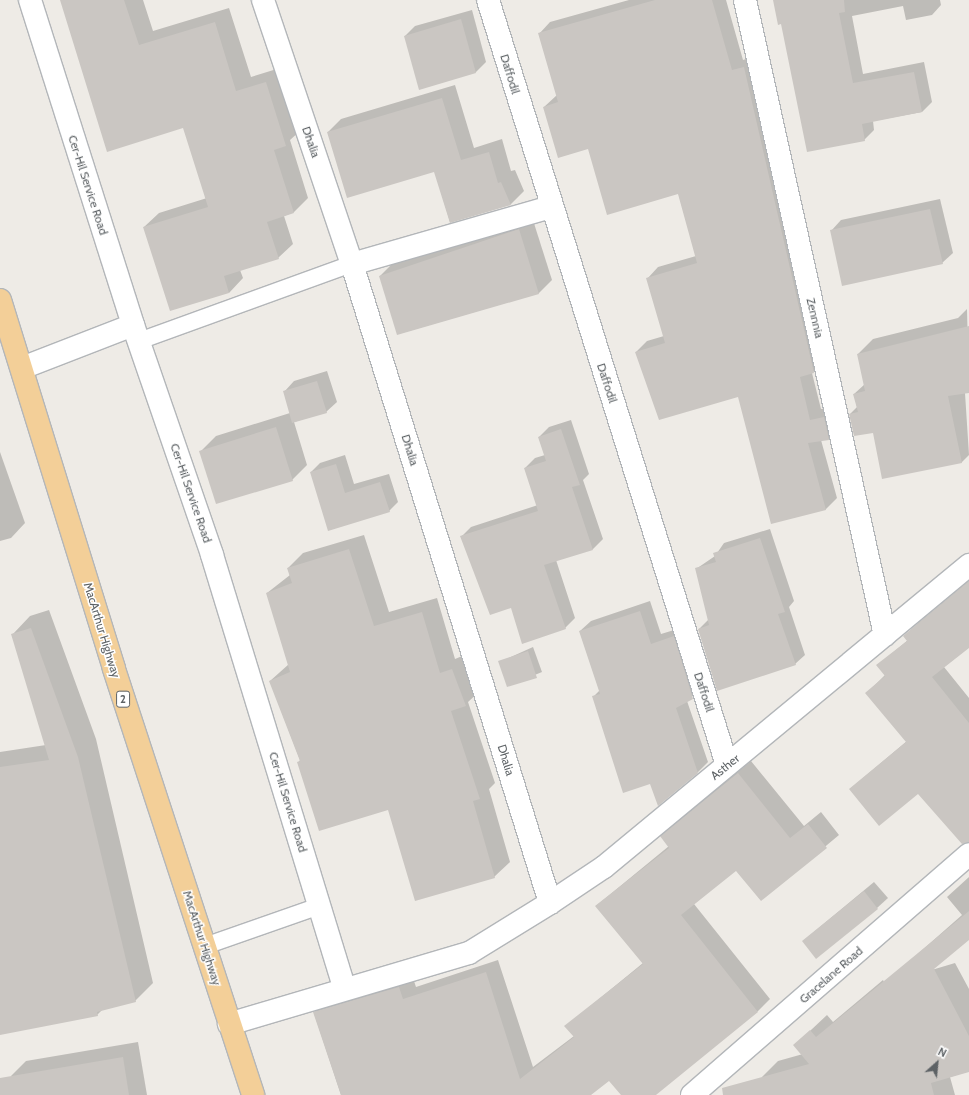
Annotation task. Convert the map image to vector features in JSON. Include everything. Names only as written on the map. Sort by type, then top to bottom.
[{"type":"highway","name":"MacArthur Highway","points":[[0,300],[114,670],[205,946],[229,1024],[254,1095]]},
{"type":"street","name":"Cer-Hil Service Road","points":[[30,0],[136,333],[212,555],[344,988]]},
{"type":"street","name":"Dhalia","points":[[263,0],[352,264],[550,903]]},
{"type":"street","name":"Daffodil","points":[[488,0],[551,207],[728,765]]},
{"type":"street","name":"Zennnia","points":[[745,0],[885,635]]},
{"type":"street","points":[[352,264],[551,207]]},
{"type":"street","points":[[22,368],[136,333]]},
{"type":"street","name":"Asther","points":[[229,1024],[344,988],[469,953],[550,903],[604,867],[969,564]]},
{"type":"street","name":"Gracelane Road","points":[[692,1095],[969,854]]},
{"type":"lane","points":[[136,333],[352,264]]},
{"type":"lane","points":[[205,946],[320,906]]},
{"type":"building","points":[[60,0],[124,0],[139,45],[215,22],[236,91],[266,82],[286,146],[274,150],[294,213],[267,222],[279,259],[224,276],[229,293],[170,311],[143,227],[208,207],[183,128],[107,152]]},
{"type":"building","points":[[655,0],[712,0],[732,70],[744,67],[814,373],[800,377],[810,420],[824,417],[829,440],[808,443],[826,510],[771,524],[738,397],[659,420],[635,352],[665,343],[646,278],[697,263],[678,194],[607,215],[588,149],[558,158],[543,107],[558,102],[538,33]]},
{"type":"building","points":[[773,0],[844,0],[845,12],[839,13],[853,83],[914,72],[922,112],[862,124],[865,141],[807,152],[781,24],[778,25]]},
{"type":"building","points":[[461,19],[476,73],[419,90],[404,36]]},
{"type":"building","points":[[442,98],[461,160],[489,152],[498,183],[501,182],[511,205],[450,223],[434,172],[347,198],[327,132]]},
{"type":"building","points":[[930,209],[943,264],[842,286],[830,230]]},
{"type":"building","points":[[519,229],[539,294],[397,335],[379,276]]},
{"type":"building","points":[[969,326],[969,393],[948,396],[962,463],[882,479],[873,433],[854,436],[849,414],[858,412],[853,394],[865,391],[857,354]]},
{"type":"building","points":[[317,381],[327,413],[292,423],[283,391]]},
{"type":"building","points":[[276,427],[293,481],[216,504],[199,451]]},
{"type":"building","points":[[561,429],[580,485],[572,487],[593,550],[544,565],[566,629],[522,644],[511,608],[490,615],[460,536],[538,511],[524,468],[546,461],[538,437]]},
{"type":"building","points":[[336,464],[345,493],[380,482],[390,512],[328,531],[310,472]]},
{"type":"building","points":[[760,538],[785,612],[778,614],[796,665],[717,691],[698,629],[709,625],[695,568],[716,562],[713,553]]},
{"type":"building","points":[[349,549],[374,626],[422,612],[440,673],[452,669],[466,706],[451,711],[480,799],[473,801],[495,878],[415,901],[388,810],[319,831],[297,762],[300,761],[269,681],[290,672],[266,593],[292,583],[287,568]]},
{"type":"building","points":[[969,581],[969,648],[932,677],[969,723],[969,842],[962,844],[918,794],[879,826],[849,789],[906,742],[865,693],[885,676],[876,665],[907,641],[903,636]]},
{"type":"building","points":[[640,611],[651,644],[674,636],[693,699],[676,708],[698,773],[658,806],[650,784],[623,793],[592,696],[600,694],[579,631]]},
{"type":"building","points":[[31,628],[78,757],[136,1002],[97,1012],[98,1016],[0,1035],[0,767],[49,760],[11,634]]},
{"type":"building","points":[[528,651],[537,678],[507,687],[498,661]]},
{"type":"building","points":[[738,773],[790,838],[808,824],[827,848],[761,901],[736,871],[681,915],[758,1012],[656,1095],[621,1095],[609,1081],[591,1095],[341,1095],[313,1012],[399,987],[403,999],[486,972],[520,1079],[574,1037],[564,1026],[643,964],[595,906],[669,848],[660,836]]},
{"type":"building","points":[[864,891],[878,909],[816,959],[802,941]]},
{"type":"building","points":[[969,911],[969,940],[934,969],[969,1036],[969,1072],[931,1083],[934,1095],[723,1095],[722,1088],[809,1064],[793,1045],[810,1030],[816,1037]]},
{"type":"building","points":[[123,1057],[129,1095],[0,1095],[0,1078]]}]
